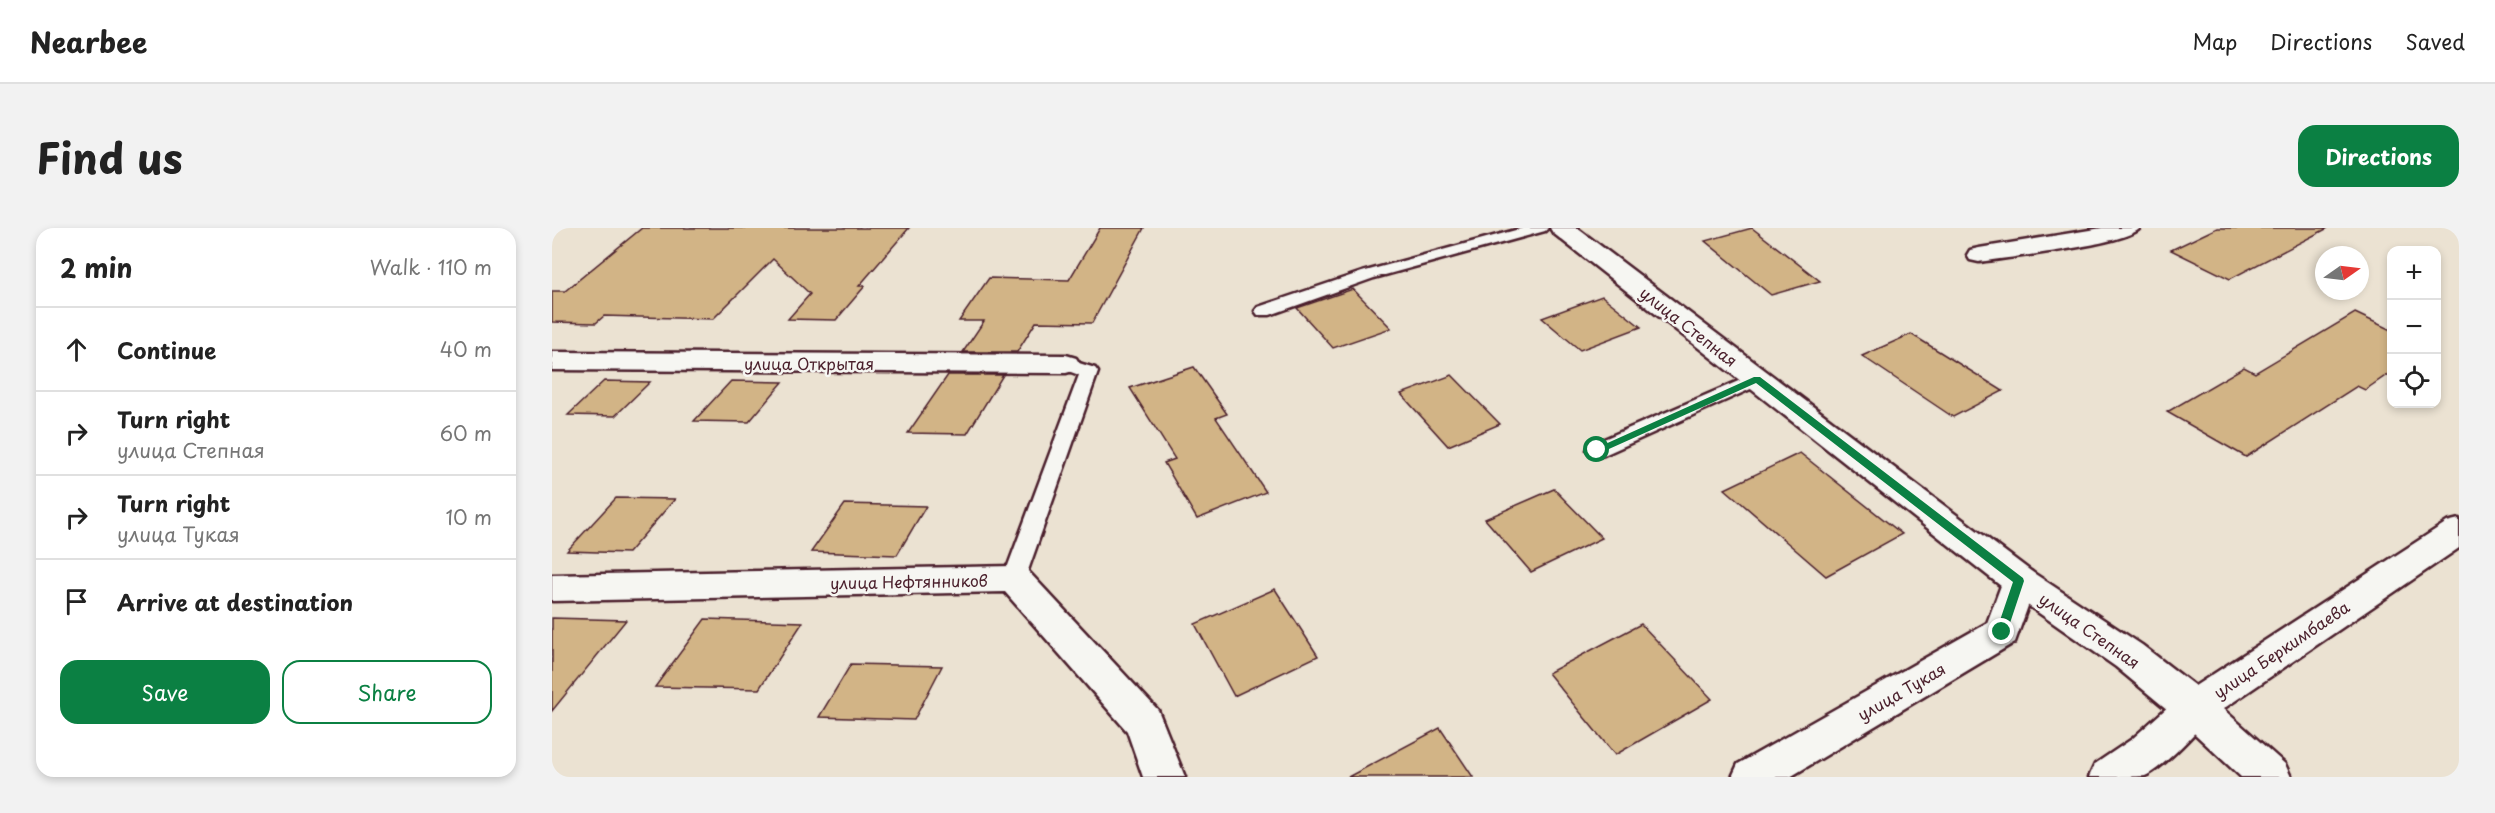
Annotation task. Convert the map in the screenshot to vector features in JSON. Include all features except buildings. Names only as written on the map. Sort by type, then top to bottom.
[{"type":"street","name":"улица Степная","points":[[1562,228],[2019,581],[2129,656],[2194,708],[2270,777]]},
{"type":"street","points":[[1979,255],[2104,235],[2128,228]]},
{"type":"street","name":"улица Открытая","points":[[552,361],[1066,364]]},
{"type":"street","name":"улица Беркимбаева","points":[[2110,777],[2147,752],[2194,708],[2459,531]]},
{"type":"street","points":[[1014,579],[1144,722],[1164,777]]},
{"type":"street","name":"улица Нефтянников","points":[[552,588],[1014,579]]},
{"type":"street","name":"улица Тукая","points":[[1753,777],[2002,632],[2019,581]]},
{"type":"lane","points":[[1264,311],[1368,275],[1540,228]]},
{"type":"lane","points":[[1014,579],[1089,372],[1066,364]]},
{"type":"lane","points":[[1597,450],[1757,379]]},
{"type":"route","points":[[1597,450],[1757,379],[2019,581],[2002,632]]}]
